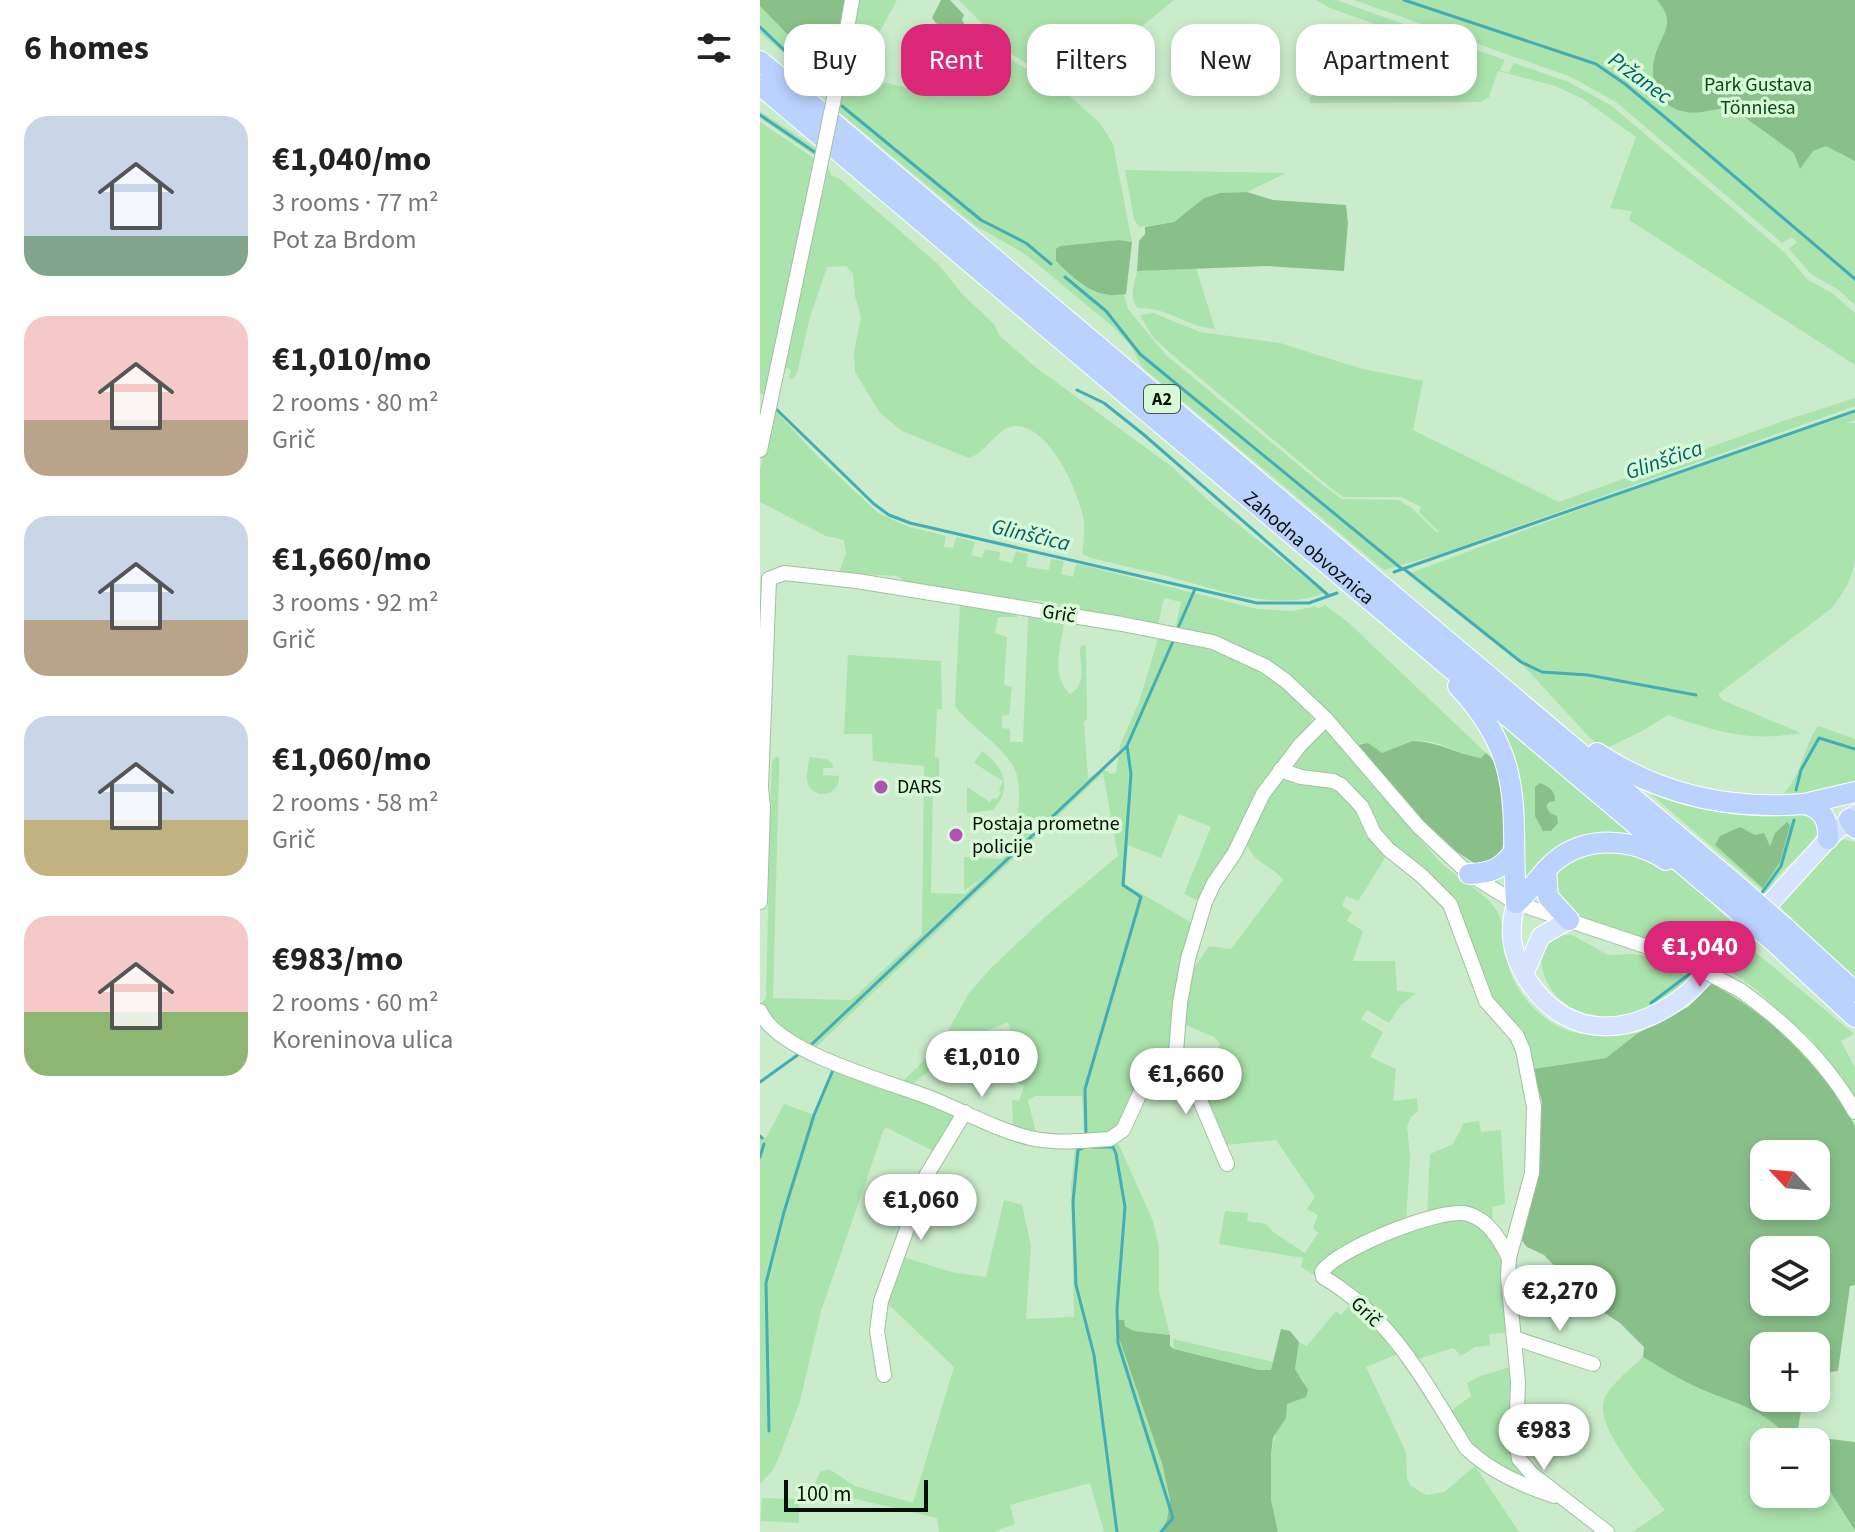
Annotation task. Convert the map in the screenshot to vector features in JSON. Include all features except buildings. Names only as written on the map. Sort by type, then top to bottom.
[{"type":"highway","name":"Zahodna obvoznica","points":[[760,61],[1524,705],[1778,934],[1855,992]]},
{"type":"highway","name":"Zahodna obvoznica","points":[[760,85],[1693,872],[1736,897]]},
{"type":"highway","points":[[1420,641],[1435,664],[1470,699],[1503,752],[1513,793],[1516,903]]},
{"type":"highway","points":[[1524,705],[1548,715],[1608,761],[1655,785],[1730,804],[1814,806],[1824,816],[1828,839]]},
{"type":"highway","points":[[1804,804],[1855,792]]},
{"type":"highway","points":[[1516,903],[1559,858],[1578,848],[1613,843],[1646,849],[1675,867],[1693,872]]},
{"type":"highway","points":[[1469,874],[1494,871],[1505,864],[1514,852]]},
{"type":"highway","points":[[1546,870],[1548,897],[1569,920]]},
{"type":"highway","name":"Zahodna obvoznica","points":[[1778,934],[1855,1017]]},
{"type":"main road","points":[[1516,903],[1526,976],[1540,997],[1555,1010],[1580,1023],[1616,1026],[1650,1018],[1680,1000],[1704,978],[1828,839],[1853,820]]},
{"type":"main road","points":[[1526,976],[1530,955],[1541,936],[1569,920]]},
{"type":"street","points":[[760,450],[852,0]]},
{"type":"street","name":"Grič","points":[[760,902],[764,576],[784,573],[857,581],[1175,633],[1213,642],[1265,666],[1286,681],[1326,719],[1418,826],[1469,874],[1516,903],[1675,956],[1740,990],[1772,1013],[1802,1042],[1835,1080],[1855,1112]]},
{"type":"street","points":[[760,1011],[774,1029],[844,1068],[1029,1138],[1049,1141],[1110,1139],[1123,1130],[1141,1091],[1176,1052],[1181,989],[1200,912],[1214,883],[1234,854],[1263,794],[1312,731],[1326,719]]},
{"type":"street","points":[[1280,770],[1301,777],[1333,781],[1349,792],[1362,807],[1374,833],[1388,849],[1450,904],[1486,1001],[1517,1036],[1531,1084],[1534,1107],[1532,1173],[1509,1258],[1509,1302],[1518,1382],[1516,1441],[1519,1459],[1532,1474],[1607,1532]]},
{"type":"street","points":[[1176,1052],[1185,1065],[1227,1164]]},
{"type":"street","points":[[884,1375],[877,1331],[881,1301],[926,1176],[965,1112]]},
{"type":"street","name":"Grič","points":[[1509,1258],[1492,1230],[1469,1214],[1458,1213],[1415,1222],[1377,1238],[1333,1260],[1322,1272],[1323,1277],[1361,1304],[1415,1365],[1466,1448],[1477,1459],[1521,1484],[1566,1500]]},
{"type":"street","points":[[1514,1338],[1593,1364]]},
{"type":"green space","points":[[760,0],[847,0],[842,24],[784,24],[784,31],[760,6]]},
{"type":"green space","points":[[857,0],[897,0],[884,24],[855,24]]},
{"type":"green space","points":[[941,0],[950,0],[964,15],[964,24],[938,24],[932,18]]},
{"type":"green space","points":[[959,0],[1174,0],[1145,24],[1027,24],[1027,64],[1011,53],[1011,24],[983,24]]},
{"type":"green space","points":[[1316,0],[1336,0],[1404,24],[1375,24]]},
{"type":"green space","name":"Park Gustava Tönniesa","points":[[1354,0],[1855,0],[1855,305],[1836,288],[1812,275],[1789,249],[1797,242],[1792,237],[1782,243],[1616,102],[1571,77],[1477,44],[1477,24],[1422,24]]},
{"type":"green space","points":[[1657,0],[1855,0],[1855,161],[1826,146],[1813,151],[1800,169],[1794,153],[1732,108],[1688,112],[1667,104],[1657,90],[1653,74],[1655,56],[1667,22]]},
{"type":"green space","points":[[760,6],[784,31],[784,53],[760,33]]},
{"type":"green space","points":[[1477,50],[1505,60],[1500,70],[1509,73],[1514,63],[1569,82],[1612,106],[1785,253],[1808,280],[1832,293],[1855,313],[1855,365],[1629,220],[1632,211],[1610,208],[1636,137],[1583,99],[1555,86],[1498,71],[1489,97],[1481,102],[1310,103],[1309,98],[1477,96]]},
{"type":"green space","points":[[1011,59],[1027,69],[1027,96],[1070,96],[1100,123],[1113,144],[1132,242],[1119,240],[1060,246],[1116,296],[1124,294],[1128,309],[1166,355],[1324,486],[1342,499],[1398,500],[1440,533],[1419,512],[1421,507],[1401,497],[1343,497],[1169,352],[1152,336],[1140,315],[1153,313],[1200,332],[1280,343],[1359,368],[1423,381],[1413,430],[1559,502],[1855,398],[1855,406],[1440,554],[1384,570],[1142,367],[1131,346],[1112,326],[1025,254],[976,226],[839,112],[842,96],[885,96],[885,83],[901,87],[901,96],[1011,96]]},
{"type":"green space","points":[[760,111],[816,148],[815,156],[760,118]]},
{"type":"green space","points":[[760,122],[815,159],[767,399],[760,392]]},
{"type":"green space","points":[[828,168],[832,176],[840,179],[939,265],[963,295],[994,324],[1000,336],[1034,366],[1171,466],[1210,502],[1324,593],[1288,601],[1250,598],[1091,558],[1082,554],[1084,523],[1070,479],[1051,448],[1039,436],[1027,428],[1008,427],[969,458],[902,431],[880,413],[855,372],[854,352],[861,317],[853,274],[846,266],[827,267],[810,317],[797,373],[789,379],[791,370],[782,370]]},
{"type":"green space","points":[[1125,170],[1286,173],[1247,192],[1220,193],[1204,198],[1174,222],[1139,227],[1134,219]]},
{"type":"green space","points":[[1247,192],[1273,200],[1346,205],[1348,223],[1344,271],[1267,266],[1137,271],[1139,241],[1145,234],[1145,227],[1174,222],[1204,198],[1220,193]]},
{"type":"green space","points":[[1119,240],[1132,242],[1126,294],[1105,294],[1087,287],[1056,261],[1056,249],[1060,246]]},
{"type":"green space","points":[[1196,268],[1215,329],[1160,311],[1138,308],[1135,304],[1133,291],[1137,271]]},
{"type":"green space","points":[[773,408],[819,458],[878,513],[909,527],[946,536],[944,547],[953,548],[956,537],[975,542],[971,555],[982,558],[985,549],[1000,552],[999,560],[1012,563],[1016,551],[1028,554],[1026,567],[1049,570],[1051,559],[1064,561],[1061,574],[1073,577],[1076,564],[1082,565],[1257,609],[1293,611],[1316,606],[1317,609],[1325,605],[1350,624],[1486,753],[1481,758],[1421,740],[1382,753],[1362,743],[1358,745],[1302,686],[1271,662],[1175,629],[1181,602],[1164,598],[1158,625],[1106,617],[1047,602],[1022,602],[911,585],[897,576],[839,573],[846,553],[844,540],[826,536],[760,502],[760,470]]},
{"type":"green space","points":[[1855,413],[1855,420],[1847,423],[1855,423],[1855,557],[1848,584],[1832,608],[1718,694],[1722,700],[1801,733],[1782,736],[1733,734],[1668,715],[1605,749],[1590,738],[1522,664],[1408,574],[1608,499]]},
{"type":"green space","points":[[960,606],[1011,613],[1018,617],[998,617],[995,633],[1007,637],[1004,685],[1012,687],[1009,715],[1002,716],[1002,728],[1010,729],[1010,742],[1023,742],[1028,617],[1064,623],[1059,670],[1060,678],[1070,694],[1081,680],[1080,650],[1081,646],[1086,645],[1087,719],[1084,722],[1088,778],[1103,769],[1111,774],[1116,773],[1120,745],[1139,702],[1158,639],[1201,647],[1265,672],[1299,700],[1312,718],[1310,725],[1290,746],[1264,784],[1202,898],[1196,900],[1184,894],[1211,827],[1179,814],[1161,858],[1128,845],[1125,884],[1194,924],[1174,1042],[1113,1135],[1084,1137],[1082,1096],[1035,1096],[1028,1100],[1037,1137],[1013,1128],[1012,1100],[1019,1101],[1024,1086],[1016,1081],[1019,1065],[1008,1022],[970,1038],[909,1087],[900,1084],[940,1045],[969,993],[990,969],[1045,917],[1118,856],[1103,773],[813,1050],[782,1031],[764,1010],[772,761],[775,757],[779,757],[779,771],[773,998],[851,1000],[922,934],[924,766],[873,761],[872,734],[844,734],[848,655],[941,661],[942,709],[937,709],[935,757],[939,758],[939,785],[933,785],[931,893],[965,894],[983,877],[964,891],[964,857],[1002,859],[1015,846],[1019,793],[1013,766],[999,748],[955,706]]},
{"type":"green space","points":[[1492,716],[1638,839],[1602,839],[1525,889]]},
{"type":"green space","points":[[1818,726],[1855,739],[1855,787],[1820,796],[1781,796],[1798,772]]},
{"type":"green space","points":[[1324,730],[1336,740],[1439,861],[1494,906],[1503,926],[1512,978],[1534,1009],[1555,1025],[1577,1033],[1638,1033],[1606,1058],[1533,1069],[1490,998],[1464,927],[1381,834],[1352,789],[1298,773],[1288,765]]},
{"type":"green space","points":[[1412,741],[1481,758],[1486,753],[1494,761],[1505,802],[1505,833],[1500,858],[1480,866],[1462,856],[1414,812],[1358,745],[1368,743],[1382,753]]},
{"type":"green space","points":[[982,751],[1000,771],[1003,778],[1004,786],[1003,794],[993,810],[967,813],[967,787],[990,802],[1001,793],[999,790],[1003,781],[974,763]]},
{"type":"green space","points":[[809,757],[832,763],[833,768],[823,768],[823,775],[839,776],[834,790],[819,794],[809,787]]},
{"type":"green space","points":[[1282,776],[1342,788],[1387,855],[1358,901],[1346,896],[1342,906],[1352,912],[1347,921],[1363,931],[1353,961],[1395,961],[1397,991],[1416,993],[1400,1006],[1389,1023],[1367,1010],[1361,1019],[1383,1032],[1370,1057],[1396,1069],[1393,1101],[1417,1098],[1418,1111],[1407,1127],[1410,1156],[1406,1222],[1319,1278],[1301,1267],[1303,1258],[1219,1244],[1225,1211],[1248,1213],[1247,1221],[1266,1224],[1305,1253],[1318,1233],[1313,1228],[1318,1215],[1307,1209],[1315,1197],[1276,1140],[1224,1145],[1191,1075],[1195,1069],[1198,1074],[1206,1070],[1220,1044],[1214,1037],[1183,1024],[1188,977],[1209,946],[1231,949],[1283,880],[1253,855],[1247,836],[1255,814]]},
{"type":"green space","points":[[1540,783],[1554,795],[1555,801],[1546,806],[1550,813],[1557,816],[1558,823],[1551,831],[1543,831],[1535,816],[1535,787]]},
{"type":"green space","points":[[1645,789],[1801,812],[1811,815],[1820,829],[1779,875],[1767,894]]},
{"type":"green space","points":[[1787,822],[1790,825],[1780,862],[1763,888],[1715,845],[1720,836],[1740,827],[1755,835],[1764,833],[1770,846],[1775,833]]},
{"type":"green space","points":[[1842,839],[1855,842],[1855,978],[1779,906]]},
{"type":"green space","points":[[1595,848],[1655,858],[1681,875],[1739,929],[1710,963],[1672,946],[1668,948],[1597,923],[1559,905],[1553,870]]},
{"type":"green space","points":[[1556,935],[1572,935],[1608,955],[1652,957],[1691,979],[1659,1003],[1637,1013],[1619,1017],[1584,1014],[1557,997],[1542,967],[1541,948]]},
{"type":"green space","points":[[1748,946],[1854,1034],[1841,1041],[1855,1068],[1855,1095],[1811,1039],[1758,991],[1729,970]]},
{"type":"green space","points":[[1712,983],[1776,1027],[1811,1061],[1842,1102],[1855,1126],[1855,1285],[1850,1286],[1838,1371],[1830,1372],[1830,1332],[1750,1332],[1750,1410],[1695,1386],[1643,1357],[1644,1347],[1620,1323],[1591,1304],[1544,1255],[1527,1247],[1520,1238],[1537,1181],[1542,1102],[1533,1069],[1606,1058],[1638,1033],[1688,1007]]},
{"type":"green space","points":[[836,1067],[957,1114],[935,1152],[884,1129],[821,1311],[800,1401],[773,1470],[760,1484],[760,1136],[766,1138],[784,1104],[814,1115]]},
{"type":"green space","points":[[1479,1121],[1481,1132],[1501,1130],[1505,1204],[1492,1207],[1493,1228],[1485,1220],[1427,1216],[1430,1154],[1453,1144],[1464,1123]]},
{"type":"green space","points":[[1114,1142],[1119,1145],[1153,1221],[1159,1247],[1159,1292],[1170,1335],[1134,1331],[1118,1320],[1162,1463],[1170,1500],[1167,1520],[1160,1532],[1104,1532],[1090,1483],[1010,1505],[1015,1524],[994,1532],[939,1532],[937,1518],[813,1489],[820,1472],[829,1469],[855,1486],[913,1503],[954,1367],[885,1301],[900,1256],[951,1272],[986,1277],[1004,1200],[1022,1205],[1031,1246],[1026,1319],[1074,1317],[1071,1186],[1075,1149],[1078,1144]]},
{"type":"green space","points":[[1441,1217],[1478,1222],[1504,1259],[1508,1325],[1504,1333],[1489,1334],[1490,1345],[1475,1347],[1461,1356],[1454,1348],[1415,1360],[1329,1278],[1332,1264]]},
{"type":"green space","points":[[1354,1300],[1400,1353],[1366,1367],[1406,1452],[1407,1478],[1411,1486],[1426,1495],[1444,1492],[1475,1466],[1519,1532],[1278,1532],[1270,1493],[1271,1459],[1287,1404],[1304,1382],[1295,1369],[1299,1342],[1307,1346],[1336,1311],[1341,1315]]},
{"type":"green space","points":[[1118,1320],[1124,1320],[1125,1326],[1134,1331],[1170,1335],[1170,1346],[1174,1349],[1259,1370],[1271,1370],[1281,1329],[1290,1331],[1299,1342],[1295,1369],[1308,1390],[1306,1397],[1287,1404],[1286,1418],[1273,1438],[1271,1455],[1271,1500],[1278,1532],[1160,1532],[1167,1520],[1170,1500],[1162,1463],[1117,1332]]},
{"type":"green space","points":[[1173,1339],[1273,1362],[1271,1370],[1259,1370],[1174,1349]]},
{"type":"green space","points":[[1643,1357],[1688,1383],[1761,1415],[1779,1428],[1750,1428],[1750,1508],[1830,1508],[1830,1492],[1855,1532],[1632,1532],[1665,1510],[1616,1444],[1609,1429],[1603,1404],[1614,1385]]},
{"type":"green space","points":[[1513,1366],[1514,1465],[1525,1476],[1552,1491],[1483,1459],[1449,1412],[1471,1396],[1467,1383]]},
{"type":"green space","points":[[1755,1412],[1801,1412],[1798,1428],[1779,1428]]},
{"type":"green space","points":[[1830,1439],[1855,1442],[1855,1531],[1830,1491]]},
{"type":"green space","points":[[762,1498],[799,1499],[799,1523],[761,1521],[760,1530]]},
{"type":"waterway","name":"Pržanec","points":[[1404,0],[1596,64],[1625,84],[1855,279]]},
{"type":"waterway","points":[[760,27],[784,50]]},
{"type":"waterway","points":[[842,106],[981,220],[1026,243],[1051,264]]},
{"type":"waterway","points":[[760,115],[816,153]]},
{"type":"waterway","points":[[1065,277],[1106,311],[1140,354],[1402,569]]},
{"type":"waterway","points":[[1077,390],[1104,403],[1143,434],[1328,595]]},
{"type":"waterway","name":"Glinščica","points":[[773,406],[874,504],[889,515],[910,523],[1257,603],[1309,603],[1337,593]]},
{"type":"waterway","name":"Glinščica","points":[[1394,572],[1855,411]]},
{"type":"waterway","points":[[1404,569],[1521,662],[1542,672],[1588,675],[1696,695]]},
{"type":"waterway","points":[[1178,628],[1195,589]]},
{"type":"waterway","points":[[1086,1135],[1085,1089],[1141,897],[1123,885],[1131,774],[1127,746],[1174,639]]},
{"type":"waterway","name":"Glinščica","points":[[1796,790],[1801,770],[1819,738],[1855,749]]},
{"type":"waterway","points":[[812,1044],[1126,747]]},
{"type":"waterway","points":[[1761,894],[1781,866],[1794,820]]},
{"type":"waterway","points":[[1701,964],[1738,922]]},
{"type":"waterway","points":[[1651,1003],[1692,972]]},
{"type":"waterway","points":[[760,1082],[799,1054]]},
{"type":"waterway","points":[[769,1431],[766,1283],[814,1115],[833,1070]]},
{"type":"waterway","points":[[760,1157],[764,1144]]},
{"type":"waterway","points":[[1085,1147],[1078,1150],[1073,1202],[1076,1285],[1094,1355],[1117,1532]]},
{"type":"waterway","points":[[1093,1147],[1113,1147],[1116,1154],[1125,1207],[1117,1309],[1118,1343],[1173,1518],[1161,1532]]},
{"type":"place","name":"DARS","points":[[881,787]]},
{"type":"place","name":"Postaja prometne policije","points":[[956,835]]}]
